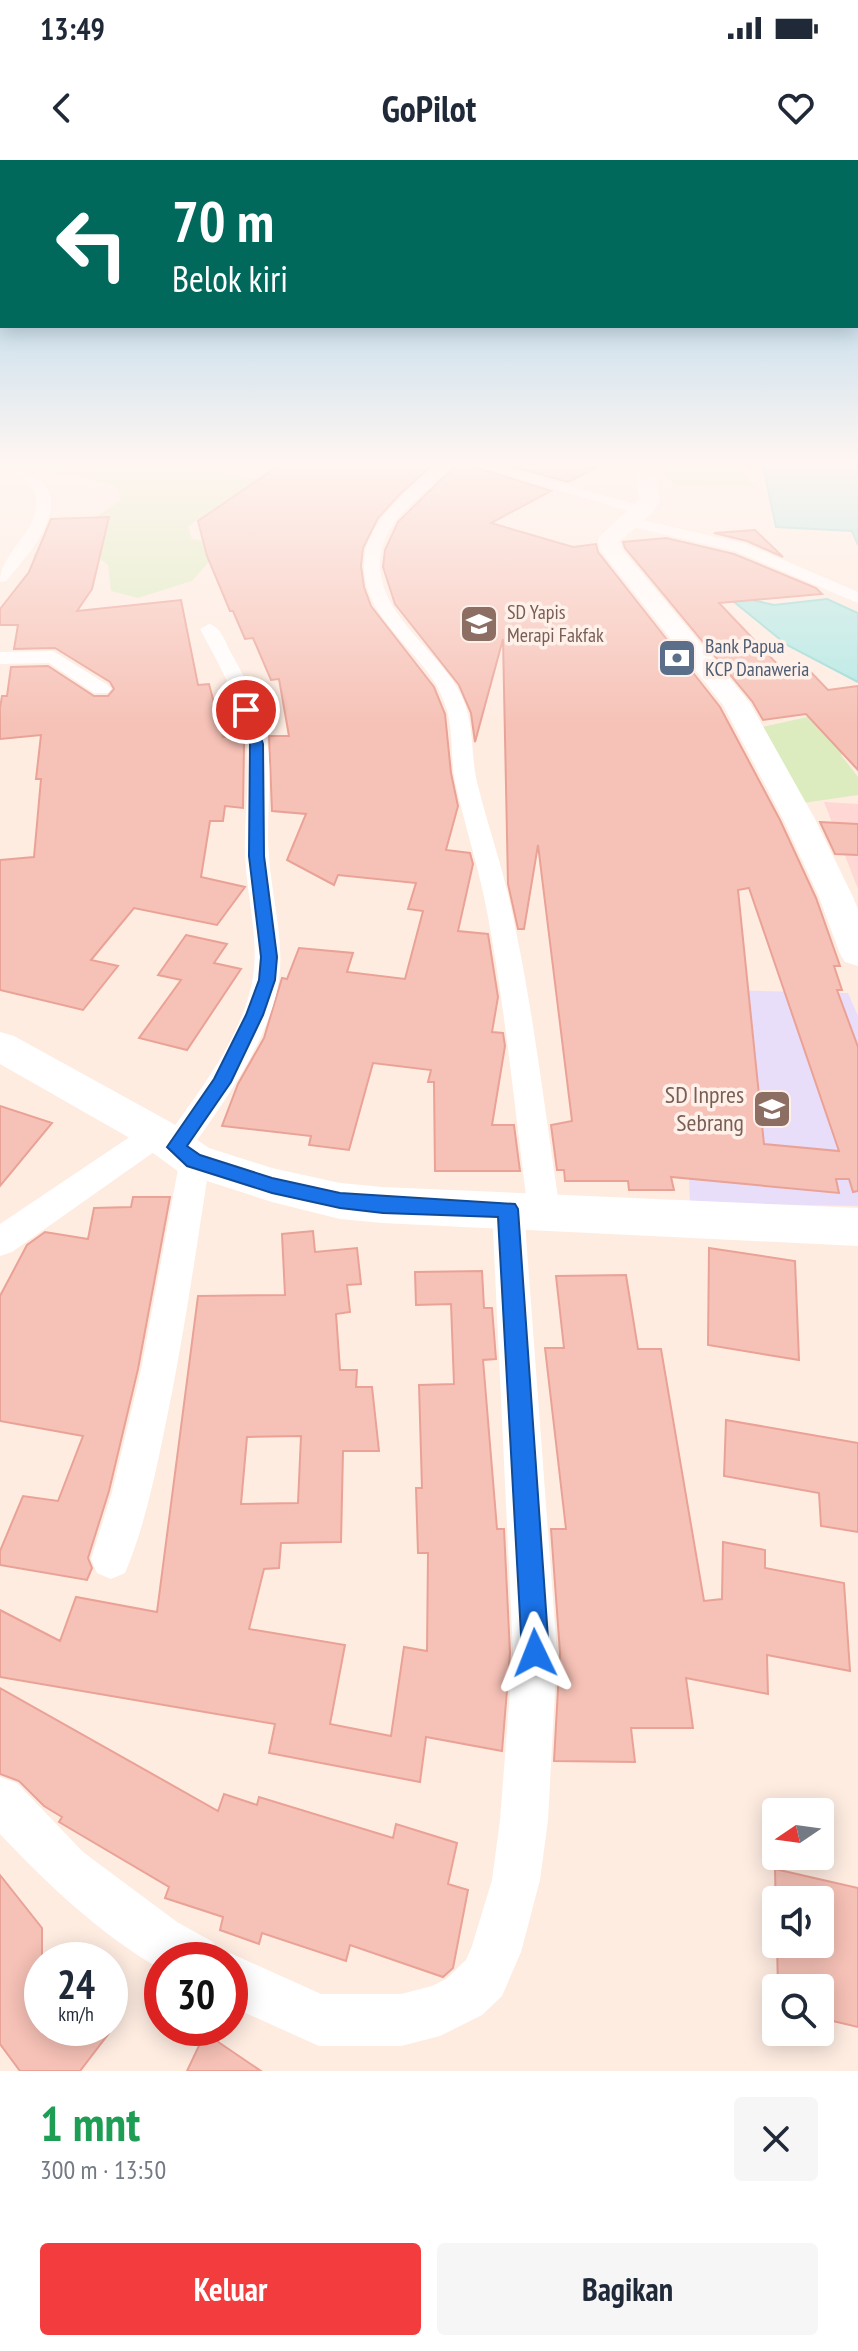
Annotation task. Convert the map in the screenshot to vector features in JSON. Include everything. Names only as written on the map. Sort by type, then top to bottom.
[{"type":"main road","points":[[612,551],[736,703],[799,819],[836,897],[858,954]]},
{"type":"main road","points":[[0,1046],[176,1147],[272,1185],[340,1201],[858,1227]]},
{"type":"street","points":[[0,577],[22,551]]},
{"type":"street","points":[[248,1987],[319,2020],[401,2020],[440,2010],[464,1997],[484,1978],[507,1918],[518,1865],[535,1653],[526,1210],[506,952],[492,875],[465,778],[455,705],[442,674],[387,608],[373,584],[374,551]]},
{"type":"street","points":[[750,551],[858,598]]},
{"type":"street","points":[[0,1242],[176,1147],[222,1082],[262,999],[269,957],[257,856],[259,777],[254,730],[209,629]]},
{"type":"street","points":[[2,657],[53,657],[101,689]]},
{"type":"street","points":[[111,1559],[132,1492],[159,1370],[176,1147]]},
{"type":"street","points":[[0,1800],[66,1869],[163,1942]]},
{"type":"shaded area","points":[[824,802],[858,804],[858,889]]},
{"type":"shaded area","name":"SD Inpres Sebrang","points":[[681,989],[848,993],[858,1016],[858,1206],[690,1203]]},
{"type":"green space","points":[[36,551],[234,551],[236,555],[208,563],[192,581],[138,598],[111,591],[108,565],[99,558],[38,563],[33,556]]},
{"type":"green space","points":[[848,708],[858,751],[841,755],[858,777],[858,795],[803,803],[762,727]]},
{"type":"water","points":[[723,593],[774,605],[827,599],[858,613],[858,682],[787,645]]},
{"type":"building","points":[[38,551],[101,551],[92,589],[77,611],[181,600],[198,685],[209,684],[223,737],[242,737],[244,745],[243,808],[225,806],[223,821],[210,821],[201,877],[245,887],[217,925],[134,908],[91,960],[118,966],[83,1010],[0,990],[0,860],[34,857],[41,779],[36,779],[41,735],[0,739],[0,708],[2,696],[7,696],[11,667],[48,666],[94,696],[108,696],[114,689],[110,682],[55,648],[14,649],[18,625],[0,625],[0,609],[29,572]]},
{"type":"building","points":[[206,551],[363,551],[364,587],[371,606],[434,687],[445,714],[458,806],[446,850],[470,853],[473,864],[458,931],[488,934],[498,997],[492,1032],[503,1033],[505,1046],[492,1125],[514,1125],[520,1171],[435,1171],[434,1082],[428,1082],[431,1070],[373,1063],[349,1150],[309,1145],[311,1136],[222,1126],[238,1084],[264,1038],[282,978],[287,979],[299,948],[353,953],[347,972],[405,979],[423,911],[408,909],[416,883],[338,875],[334,885],[287,860],[306,814],[272,811],[269,736],[289,736],[279,679],[271,680],[253,638],[245,639]]},
{"type":"building","points":[[385,551],[598,551],[720,707],[780,820],[816,898],[840,966],[834,966],[842,990],[837,990],[858,1047],[858,1191],[853,1192],[849,1179],[836,1179],[839,1193],[671,1177],[674,1190],[629,1190],[628,1181],[565,1181],[564,1170],[557,1170],[551,1125],[572,1121],[538,845],[524,929],[518,929],[508,884],[503,639],[475,742],[471,713],[459,685],[395,604],[383,567]],"holes":[[[749,888],[839,1151],[764,1144],[738,890]]]},
{"type":"building","points":[[628,551],[722,551],[816,588],[822,594],[719,603],[781,668],[805,666],[828,690],[858,686],[858,770],[806,714],[763,720],[752,701]]},
{"type":"building","points":[[820,822],[858,824],[858,855],[835,854]]},
{"type":"building","points":[[186,935],[227,944],[214,963],[241,969],[187,1050],[139,1038],[181,980],[158,975]]},
{"type":"building","points":[[0,1106],[52,1123],[0,1186]]},
{"type":"building","points":[[133,1197],[170,1197],[138,1369],[109,1491],[88,1558],[92,1568],[87,1580],[0,1565],[0,1551],[23,1496],[58,1501],[83,1436],[0,1421],[0,1296],[27,1245],[45,1232],[88,1239],[94,1208],[131,1207]]},
{"type":"building","points":[[313,1231],[315,1252],[357,1248],[361,1284],[347,1285],[350,1312],[336,1314],[340,1370],[357,1370],[356,1387],[372,1387],[379,1451],[343,1451],[341,1542],[281,1543],[279,1568],[264,1569],[249,1629],[345,1645],[330,1724],[391,1736],[404,1647],[427,1651],[428,1553],[418,1553],[416,1488],[422,1488],[419,1385],[454,1384],[451,1304],[416,1305],[415,1272],[482,1271],[484,1308],[492,1308],[496,1359],[483,1360],[497,1529],[504,1529],[510,1653],[502,1751],[426,1737],[420,1782],[269,1753],[275,1724],[0,1677],[0,1610],[60,1641],[76,1597],[157,1612],[198,1296],[285,1295],[282,1234]],"holes":[[[301,1436],[298,1503],[241,1504],[247,1437]]]},
{"type":"building","points":[[709,1248],[795,1261],[799,1360],[708,1345]]},
{"type":"building","points":[[626,1275],[638,1349],[661,1349],[704,1601],[722,1599],[723,1542],[765,1550],[765,1568],[844,1583],[850,1671],[767,1655],[768,1694],[686,1678],[693,1728],[631,1728],[635,1762],[554,1761],[560,1653],[551,1529],[566,1529],[545,1348],[564,1348],[556,1276]]},
{"type":"building","points":[[726,1420],[858,1443],[858,1532],[821,1526],[819,1493],[724,1476]]},
{"type":"building","points":[[0,1688],[218,1811],[224,1794],[257,1805],[259,1797],[393,1838],[396,1824],[457,1843],[448,1884],[468,1890],[453,1968],[443,1977],[350,1945],[346,1961],[262,1933],[259,1944],[220,1930],[223,1917],[165,1898],[169,1887],[59,1822],[62,1817],[44,1806],[19,1781],[0,1774]]},
{"type":"building","points":[[775,1870],[779,1870],[858,1888],[858,2027],[834,2021],[834,1974],[778,1974],[777,1958],[834,1958],[834,1886],[775,1886]]},
{"type":"building","points":[[0,1875],[42,1928],[42,1942],[24,1942],[24,2046],[99,2046],[80,2071],[20,2071],[0,2044]]},
{"type":"building","points":[[199,2046],[224,2046],[261,2071],[187,2071]]},
{"type":"place","name":"SD Yapis Merapi Fakfak","points":[[479,624]]},
{"type":"place","name":"Bank Papua KCP Danaweria","points":[[677,658]]},
{"type":"place","name":"SD Inpres Sebrang","points":[[772,1109]]},
{"type":"route","points":[[246,710],[257,744],[257,856],[269,957],[267,980],[255,1015],[222,1082],[176,1147],[194,1160],[272,1185],[340,1201],[508,1209],[535,1653]]}]
